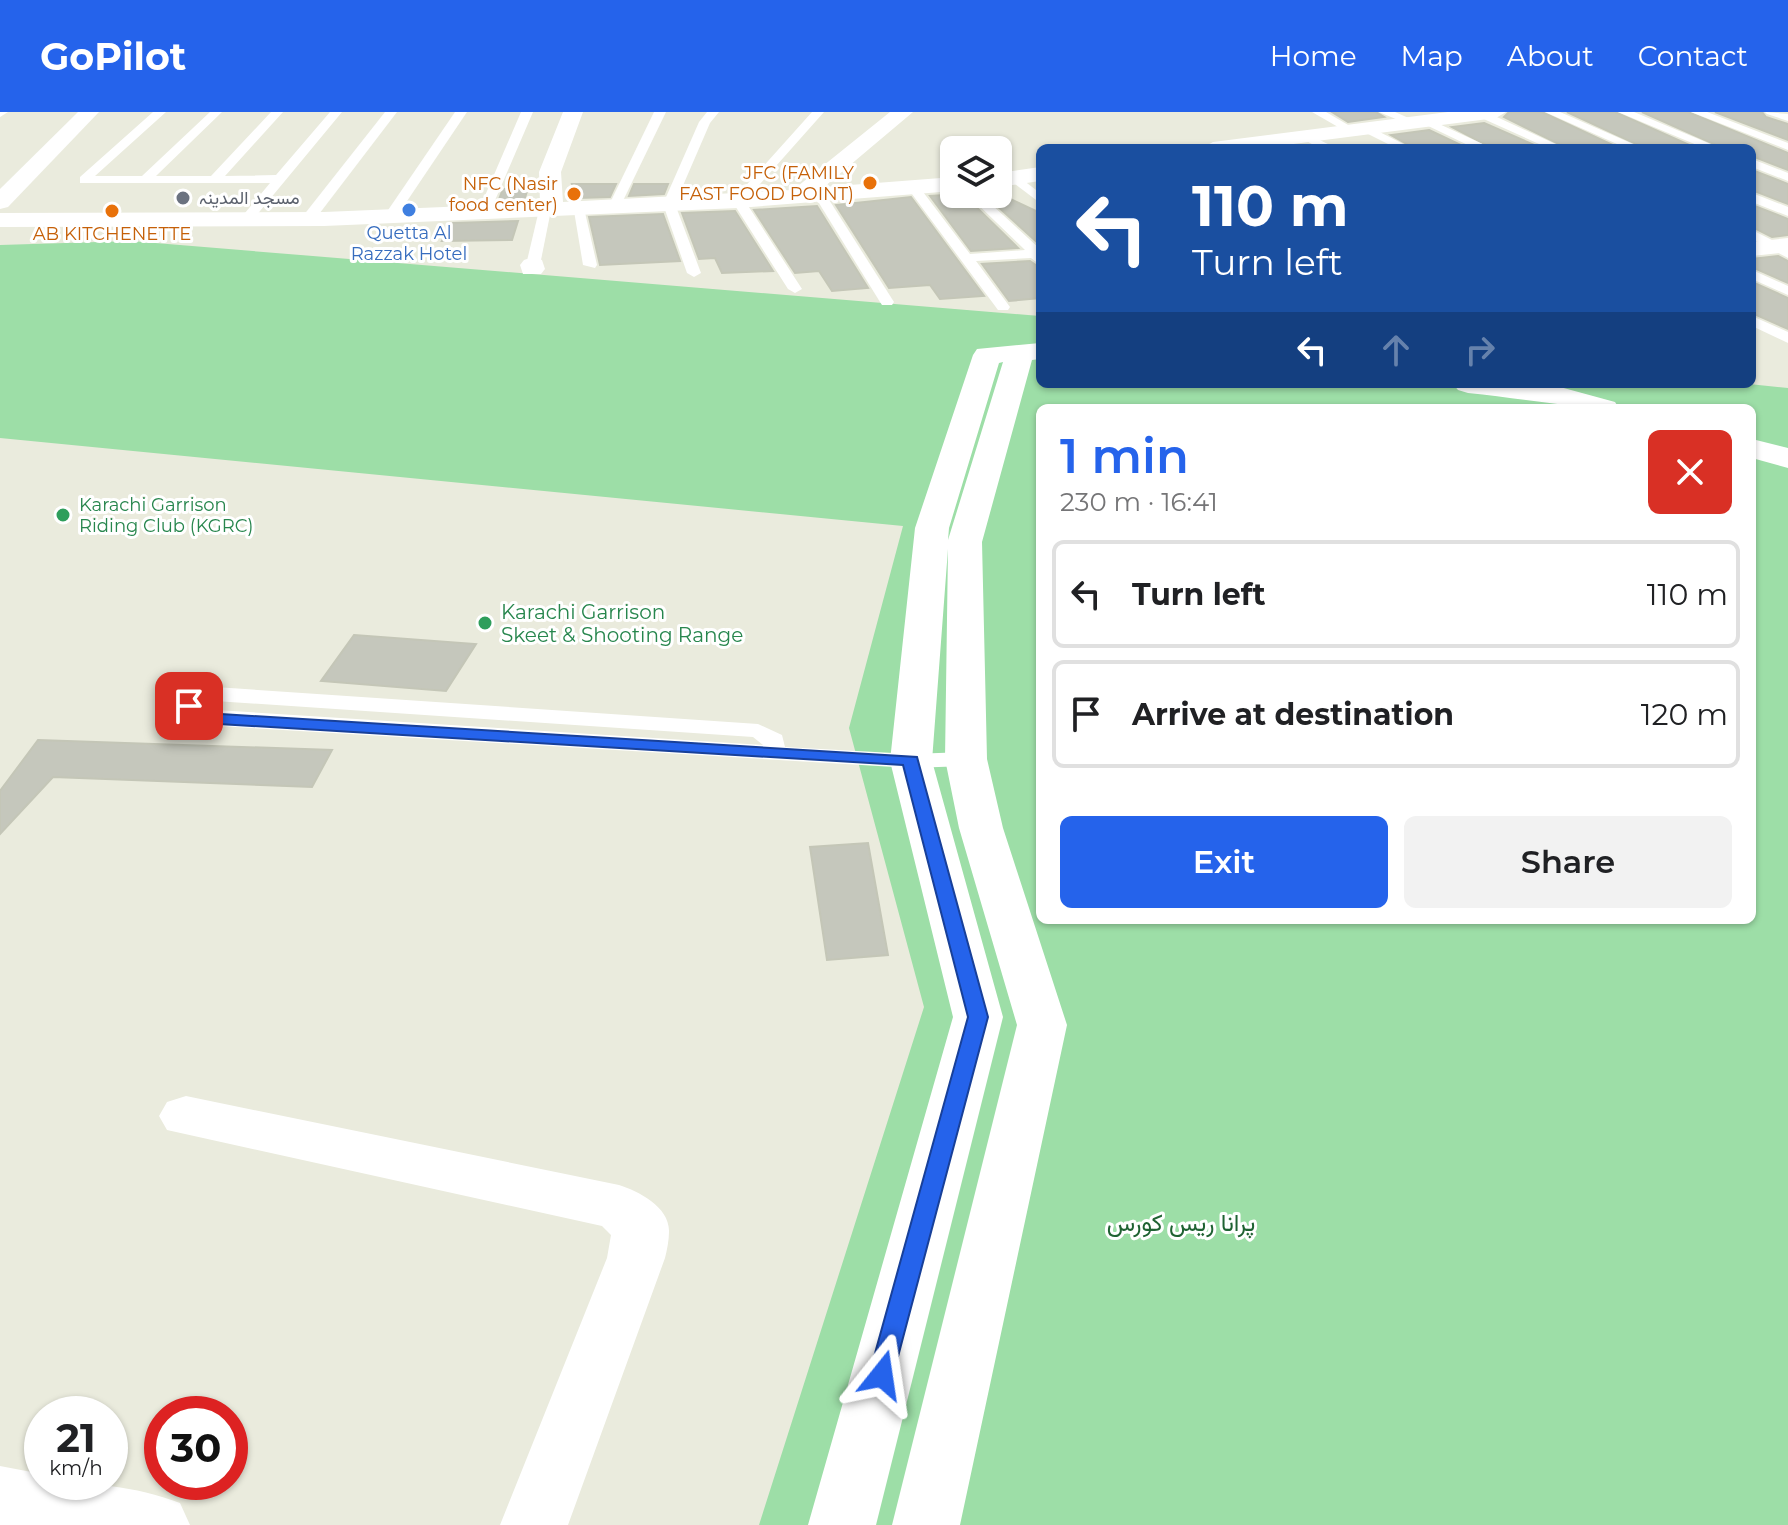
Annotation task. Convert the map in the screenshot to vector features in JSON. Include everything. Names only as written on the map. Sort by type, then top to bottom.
[{"type":"street","points":[[0,202],[89,112]]},
{"type":"street","points":[[548,210],[550,172],[573,112]]},
{"type":"street","points":[[810,195],[903,112]]},
{"type":"street","points":[[1270,144],[1356,128],[1480,113]]},
{"type":"street","points":[[1012,178],[1036,175]]},
{"type":"street","points":[[0,220],[390,216],[738,201],[940,185]]},
{"type":"street","points":[[842,1525],[978,1017],[911,761],[932,528],[987,355],[1030,351],[965,542],[966,759],[981,828],[1042,1025],[926,1525]]},
{"type":"street","points":[[1506,388],[1545,392],[1589,404]]},
{"type":"street","points":[[1756,449],[1788,458]]},
{"type":"street","points":[[186,1116],[619,1207],[641,1228],[636,1258],[534,1525]]},
{"type":"street","points":[[15,1508],[156,1525]]},
{"type":"lane","points":[[160,112],[84,180],[279,179]]},
{"type":"lane","points":[[145,180],[216,112]]},
{"type":"lane","points":[[214,180],[277,112]]},
{"type":"lane","points":[[246,219],[336,112]]},
{"type":"lane","points":[[308,219],[391,112]]},
{"type":"lane","points":[[390,216],[461,112]]},
{"type":"lane","points":[[484,212],[527,112]]},
{"type":"lane","points":[[614,207],[660,112]]},
{"type":"lane","points":[[694,273],[669,204],[705,122],[713,112]]},
{"type":"lane","points":[[795,289],[738,201],[818,112]]},
{"type":"lane","points":[[1318,112],[1395,144]]},
{"type":"lane","points":[[1385,112],[1473,144]]},
{"type":"lane","points":[[1551,112],[1627,144]]},
{"type":"lane","points":[[1624,112],[1704,144]]},
{"type":"lane","points":[[1697,112],[1788,147]]},
{"type":"lane","points":[[1771,112],[1788,118]]},
{"type":"lane","points":[[1480,113],[1549,144]]},
{"type":"lane","points":[[1305,136],[1320,144]]},
{"type":"lane","points":[[1756,166],[1788,164]]},
{"type":"lane","points":[[1756,166],[1788,177]]},
{"type":"lane","points":[[1012,182],[1036,197]]},
{"type":"lane","points":[[913,187],[1003,307]]},
{"type":"lane","points":[[810,195],[887,302]]},
{"type":"lane","points":[[1756,199],[1788,212]]},
{"type":"lane","points":[[578,208],[590,265]]},
{"type":"lane","points":[[988,208],[1036,253]]},
{"type":"lane","points":[[532,267],[548,210]]},
{"type":"lane","points":[[1756,236],[1776,248]]},
{"type":"lane","points":[[967,258],[1036,256]]},
{"type":"lane","points":[[1756,276],[1788,291]]},
{"type":"lane","points":[[1756,322],[1788,338]]},
{"type":"lane","points":[[774,753],[774,740],[758,731],[215,694],[199,698],[189,706],[192,713],[202,718],[774,753],[911,761],[966,759]]},
{"type":"green space","name":"پرانا ریس کورس","points":[[131,241],[1036,316],[1036,388],[1756,388],[1756,385],[1788,388],[1788,1525],[759,1525],[924,1007],[849,728],[903,526],[0,438],[0,245]]},
{"type":"building","points":[[1332,112],[1376,112],[1384,117],[1348,122]]},
{"type":"building","points":[[1509,112],[1542,112],[1610,144],[1559,144],[1504,117]]},
{"type":"building","points":[[1567,112],[1615,112],[1687,144],[1636,144]]},
{"type":"building","points":[[1642,112],[1688,112],[1788,153],[1788,170],[1756,158],[1756,144],[1714,144]]},
{"type":"building","points":[[1715,112],[1762,112],[1766,117],[1788,124],[1788,140]]},
{"type":"building","points":[[1484,123],[1532,144],[1484,144],[1452,127]]},
{"type":"building","points":[[1429,130],[1459,144],[1407,144],[1391,135]]},
{"type":"building","points":[[1756,172],[1788,184],[1788,204],[1756,192]]},
{"type":"building","points":[[572,184],[616,184],[610,197],[578,198]]},
{"type":"building","points":[[634,184],[668,184],[664,194],[629,196]]},
{"type":"building","points":[[528,188],[524,201],[498,202],[503,189]]},
{"type":"building","points":[[940,195],[940,208],[977,208],[1018,248],[971,251],[930,196]]},
{"type":"building","points":[[911,197],[984,296],[940,299],[930,285],[889,288],[836,205]]},
{"type":"building","points":[[1012,200],[1036,211],[1036,241],[999,208],[1012,208]]},
{"type":"building","points":[[817,206],[868,288],[832,291],[819,271],[795,273],[754,210]]},
{"type":"building","points":[[1756,207],[1788,219],[1788,235],[1772,237],[1756,229]]},
{"type":"building","points":[[735,211],[773,271],[722,273],[715,258],[699,259],[682,213]]},
{"type":"building","points":[[663,214],[680,261],[600,265],[589,217]]},
{"type":"building","points":[[518,221],[512,240],[442,241],[453,223]]},
{"type":"building","points":[[1778,256],[1788,261],[1788,283],[1756,269],[1756,259]]},
{"type":"building","points":[[1030,261],[1036,265],[1036,298],[1009,301],[982,264]]},
{"type":"building","points":[[1756,284],[1788,298],[1788,329],[1756,315]]},
{"type":"building","points":[[354,635],[476,644],[446,691],[321,681]]},
{"type":"building","points":[[38,740],[332,750],[312,787],[53,777],[0,834],[0,791]]},
{"type":"building","points":[[868,843],[888,955],[827,960],[810,847]]},
{"type":"place","name":"JFC (FAMILY FAST FOOD POINT)","points":[[870,183]]},
{"type":"place","name":"NFC (Nasir food center)","points":[[574,194]]},
{"type":"place","name":"مسجد المدینہ","points":[[183,198]]},
{"type":"place","name":"Quetta Al Razzak Hotel","points":[[409,210]]},
{"type":"place","name":"AB KITCHENETTE","points":[[112,211]]},
{"type":"place","name":"Karachi Garrison Riding Club (KGRC)","points":[[63,515]]},
{"type":"place","name":"Karachi Garrison Skeet & Shooting Range","points":[[485,623]]},
{"type":"route","points":[[189,706],[192,713],[202,718],[911,761],[978,1017],[882,1375]]}]
